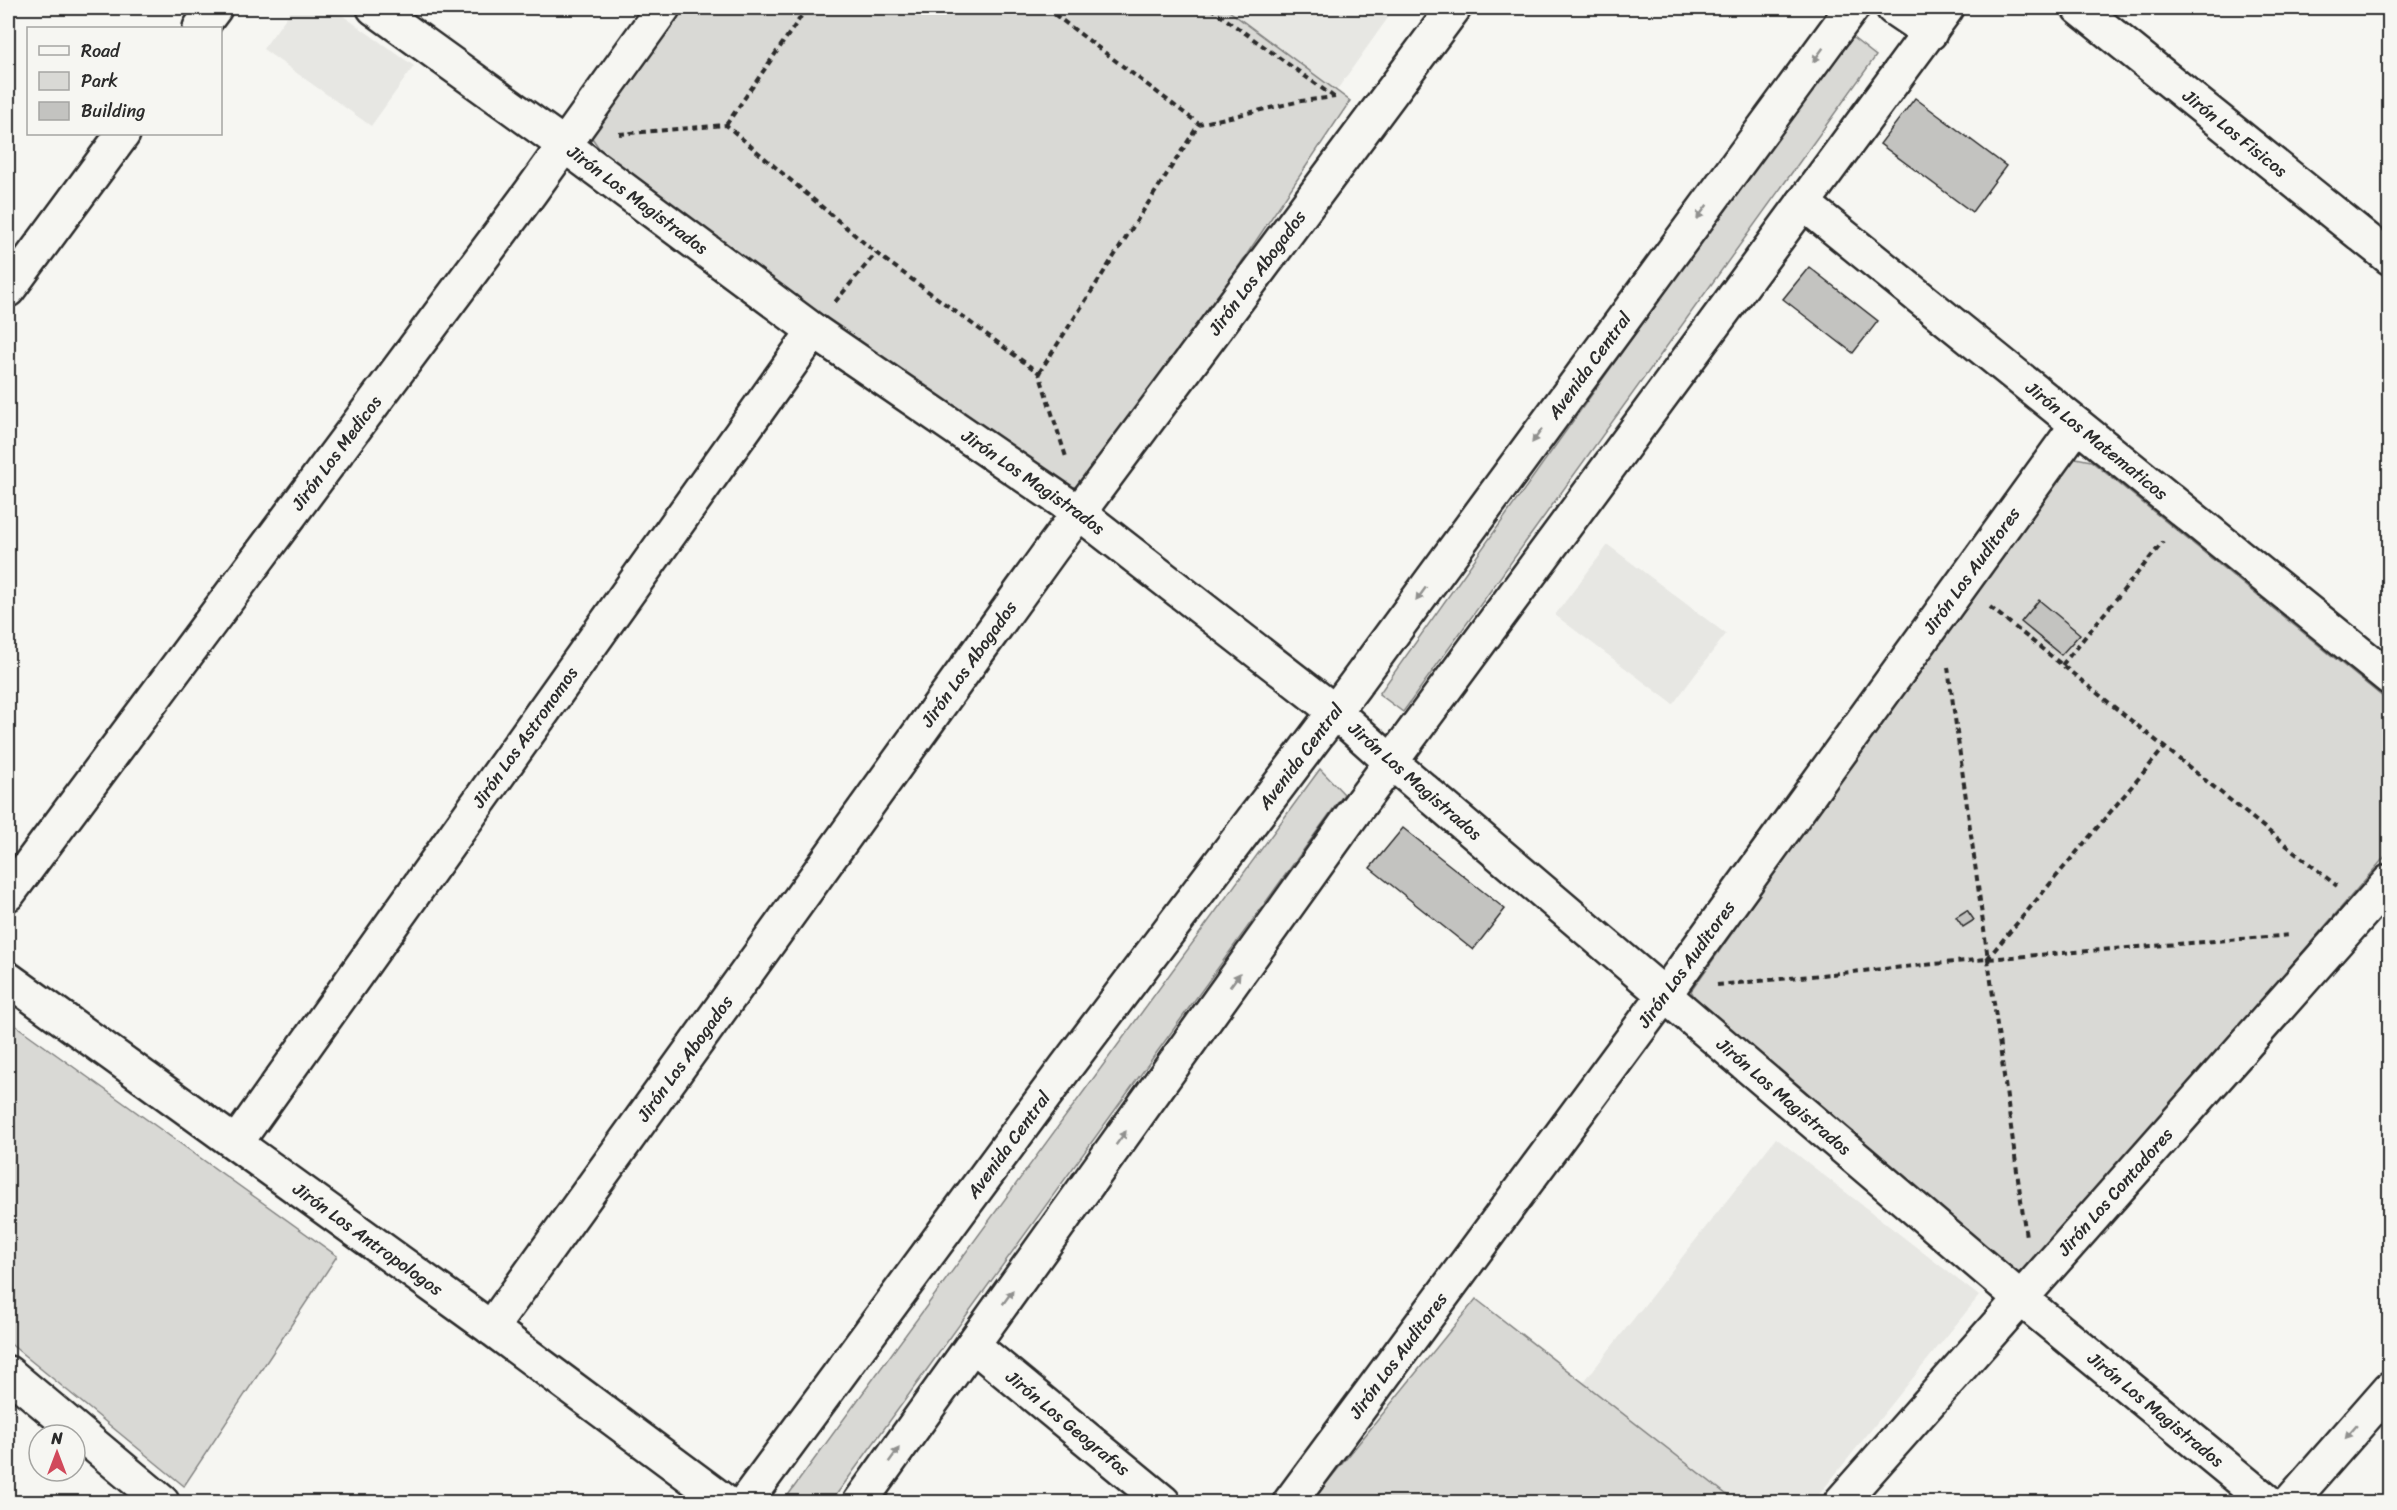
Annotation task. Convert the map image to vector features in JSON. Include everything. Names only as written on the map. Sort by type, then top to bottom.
[{"type":"street","points":[[201,27],[215,8]]},
{"type":"street","name":"Jirón Los Magistrados","points":[[374,8],[564,145],[814,331],[1078,512],[1334,711],[2020,1298],[2268,1503]]},
{"type":"street","name":"Jirón Los Medicos","points":[[8,894],[564,145],[663,8]]},
{"type":"street","name":"Jirón Los Abogados","points":[[491,1328],[1078,512],[1454,8]]},
{"type":"street","name":"Avenida Central","points":[[745,1503],[1066,1067],[1334,711],[1852,8]]},
{"type":"street","points":[[860,1503],[1391,762],[1939,20],[1893,8]]},
{"type":"street","name":"Jirón Los Fisicos","points":[[2079,8],[2390,258]]},
{"type":"street","points":[[8,290],[122,135]]},
{"type":"street","name":"Jirón Los Matematicos","points":[[1803,203],[2390,678]]},
{"type":"street","name":"Jirón Los Astronomos","points":[[236,1143],[814,331]]},
{"type":"street","name":"Jirón Los Auditores","points":[[1290,1503],[1665,994],[2077,425]]},
{"type":"street","name":"Jirón Los Contadores","points":[[1841,1503],[2390,881]]},
{"type":"street","name":"Jirón Los Antropologos","points":[[8,979],[491,1328],[725,1503]]},
{"type":"street","name":"Jirón Los Geografos","points":[[973,1345],[1163,1503]]},
{"type":"street","points":[[11,1383],[162,1503]]},
{"type":"street","points":[[2290,1503],[2390,1388]]},
{"type":"path","points":[[726,125],[807,8]]},
{"type":"path","points":[[1046,8],[1199,124]]},
{"type":"path","points":[[1039,373],[1199,124],[1301,101],[1335,97],[1210,8]]},
{"type":"path","points":[[609,135],[726,125],[876,253],[1039,373],[1070,471]]},
{"type":"path","points":[[835,302],[876,253]]},
{"type":"path","points":[[2062,665],[2163,542]]},
{"type":"path","points":[[1987,604],[2343,891]]},
{"type":"path","points":[[1947,661],[2027,1248]]},
{"type":"path","points":[[1987,959],[2164,748]]},
{"type":"path","points":[[1710,986],[1987,959],[2293,935]]},
{"type":"shaded area","points":[[293,8],[332,8],[414,66],[371,126],[263,49]]},
{"type":"shaded area","points":[[1225,8],[1395,8],[1336,91]]},
{"type":"shaded area","points":[[1608,545],[1726,634],[1673,704],[1555,615]]},
{"type":"shaded area","points":[[1776,1138],[1979,1296],[1813,1502],[1736,1502],[1583,1383]]},
{"type":"green space","points":[[679,8],[1225,8],[1350,101],[1097,477],[1084,491],[1065,494],[1041,481],[601,151],[592,138],[597,121]]},
{"type":"green space","points":[[1848,34],[1876,56],[1403,712],[1379,694]]},
{"type":"green space","points":[[2076,458],[2091,461],[2389,702],[2389,852],[2031,1267],[2017,1273],[1698,1003],[1691,991],[2061,469]]},
{"type":"green space","points":[[1320,769],[1344,794],[831,1502],[783,1502]]},
{"type":"green space","points":[[8,1020],[337,1256],[184,1486],[8,1342]]},
{"type":"green space","points":[[1476,1299],[1736,1502],[1311,1502]]},
{"type":"building","points":[[1915,98],[2006,166],[1972,212],[1880,144]]},
{"type":"building","points":[[1809,267],[1878,321],[1853,353],[1783,299]]},
{"type":"building","points":[[2039,600],[2080,634],[2061,655],[2021,622]]},
{"type":"building","points":[[1403,828],[1505,909],[1473,950],[1370,868]]},
{"type":"building","points":[[1967,910],[1974,920],[1963,927],[1956,917]]}]
